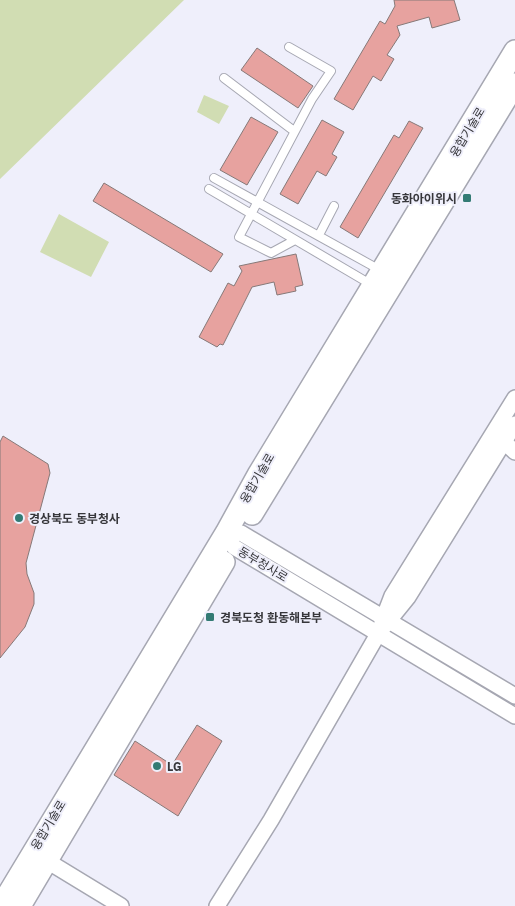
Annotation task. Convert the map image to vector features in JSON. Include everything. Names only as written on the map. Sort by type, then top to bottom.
[{"type":"street","name":"융합기술로","points":[[234,538],[258,475],[515,51]]},
{"type":"street","name":"융합기술로","points":[[1,906],[40,856],[515,84]]},
{"type":"street","points":[[507,442],[515,398]]},
{"type":"street","points":[[216,906],[271,820],[378,634],[386,619],[392,596],[507,442],[515,424]]},
{"type":"street","name":"동부청사로","points":[[234,538],[386,619],[515,696]]},
{"type":"street","name":"동부청사로","points":[[234,538],[378,634],[515,716]]},
{"type":"street","name":"융합기술로","points":[[20,906],[40,856]]},
{"type":"street","points":[[40,856],[121,906]]},
{"type":"lane","points":[[288,46],[331,71],[294,131],[239,237],[271,253],[295,240]]},
{"type":"lane","points":[[224,78],[294,131]]},
{"type":"lane","points":[[214,178],[319,235],[378,279]]},
{"type":"lane","points":[[208,189],[295,240],[378,279]]},
{"type":"lane","points":[[319,235],[334,206]]},
{"type":"green space","points":[[0,0],[184,0],[0,179]]},
{"type":"green space","points":[[204,95],[229,106],[219,124],[197,112]]},
{"type":"green space","points":[[59,214],[109,242],[91,277],[40,252]]},
{"type":"building","points":[[394,0],[454,0],[460,20],[432,28],[429,17],[397,26],[400,35],[387,55],[394,59],[381,81],[373,76],[353,110],[334,99],[380,21],[385,24],[395,6]]},
{"type":"building","points":[[257,48],[313,86],[298,108],[241,70]]},
{"type":"building","points":[[251,117],[278,132],[247,185],[220,170]]},
{"type":"building","points":[[322,120],[344,132],[332,154],[337,157],[326,176],[317,171],[298,204],[280,194]]},
{"type":"building","points":[[409,121],[423,128],[358,238],[340,227],[394,135],[399,138]]},
{"type":"building","points":[[104,183],[223,254],[211,272],[93,201]]},
{"type":"building","points":[[296,254],[303,285],[295,287],[296,291],[277,295],[274,282],[252,287],[223,345],[220,344],[217,347],[199,337],[228,283],[234,286],[242,271],[239,266]]},
{"type":"building","name":"경상북도 동부청사","points":[[3,436],[48,464],[50,473],[26,563],[27,574],[34,593],[34,604],[25,627],[0,658],[0,442]]},
{"type":"building","points":[[197,725],[222,741],[178,816],[114,775],[135,741],[172,765]]},
{"type":"place","name":"동화아이위시","points":[[467,198]]},
{"type":"place","name":"경상북도 동부청사","points":[[19,518]]},
{"type":"place","name":"경북도청 환동해본부","points":[[210,617]]},
{"type":"place","name":"LG","points":[[157,766]]}]
